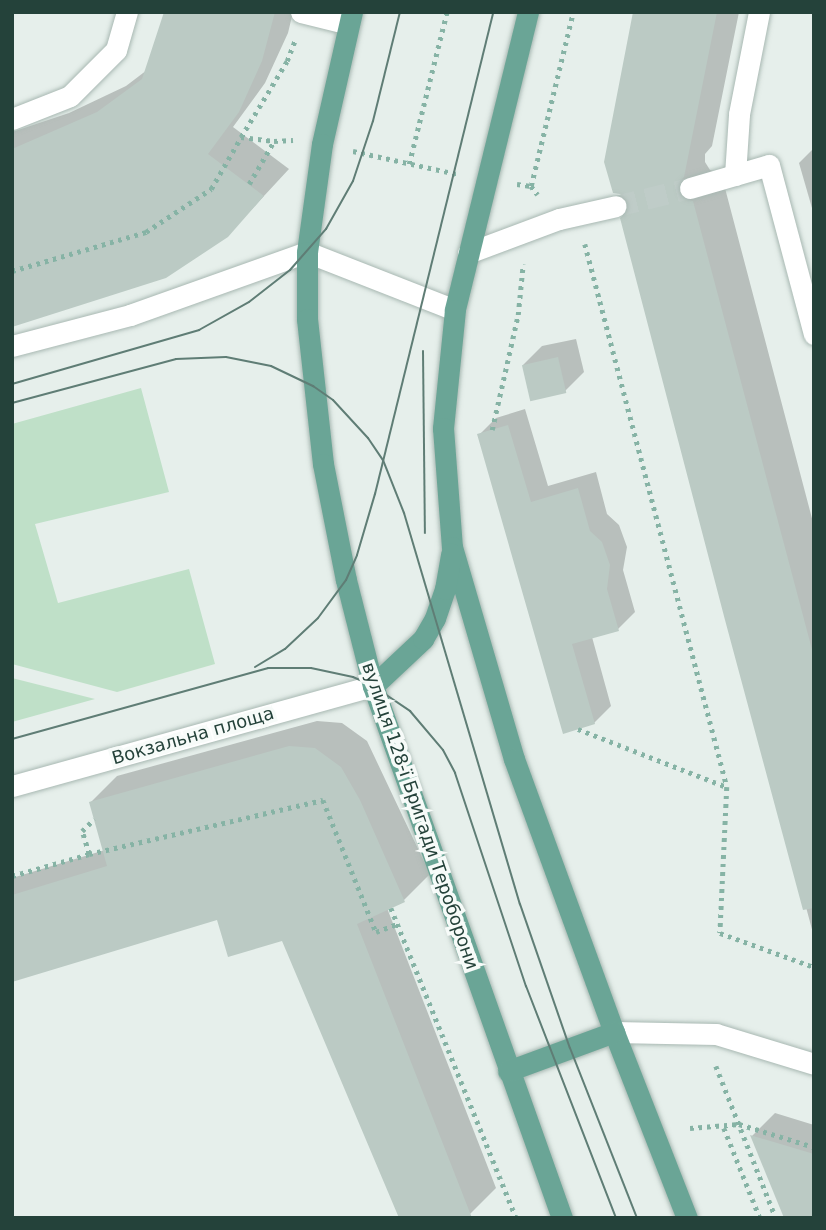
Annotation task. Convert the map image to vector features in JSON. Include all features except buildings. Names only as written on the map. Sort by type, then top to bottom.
[{"type":"main road","points":[[527,12],[455,310],[443,428],[452,547],[514,759],[614,1032],[687,1218]]},
{"type":"main road","name":"вулиця 128-ї Бригади Тероборони","points":[[350,18],[322,145],[307,252],[307,319],[323,464],[346,580],[373,686],[562,1218]]},
{"type":"main road","points":[[373,686],[423,639],[435,618],[445,589],[452,547]]},
{"type":"main road","points":[[508,1072],[614,1032]]},
{"type":"street","points":[[12,119],[70,96],[116,50],[127,12]]},
{"type":"street","points":[[735,175],[739,114],[759,12]]},
{"type":"street","points":[[303,13],[350,18]]},
{"type":"street","points":[[690,188],[769,165],[814,334]]},
{"type":"street","points":[[467,253],[559,219],[616,206]]},
{"type":"street","points":[[12,346],[130,315],[307,252],[455,310]]},
{"type":"street","name":"Вокзальна площа","points":[[12,786],[373,686]]},
{"type":"street","points":[[614,1032],[716,1034],[814,1064]]},
{"type":"path","points":[[409,164],[447,12]]},
{"type":"path","points":[[492,430],[518,315],[531,186],[573,12]]},
{"type":"path","points":[[12,271],[146,232],[211,189],[287,61],[303,13]]},
{"type":"path","points":[[241,137],[274,141],[299,139],[409,164],[531,186],[559,219],[583,239],[727,787],[720,933],[814,967]]},
{"type":"path","points":[[249,184],[274,141]]},
{"type":"path","points":[[578,729],[727,787]]},
{"type":"path","points":[[12,876],[89,854],[323,800],[376,932],[397,924]]},
{"type":"path","points":[[89,854],[82,831],[94,819]]},
{"type":"path","points":[[391,908],[516,1218]]},
{"type":"path","points":[[716,1034],[716,1066],[776,1218]]},
{"type":"path","points":[[690,1128],[724,1128],[739,1124],[814,1147]]},
{"type":"path","points":[[724,1128],[760,1218]]},
{"type":"green space","points":[[141,388],[169,492],[35,524],[58,603],[189,569],[215,664],[117,692],[12,664],[12,424]]},
{"type":"green space","points":[[12,678],[95,699],[12,722]]},
{"type":"tunnel","points":[[616,206],[690,188]]},
{"type":"tram line","points":[[12,384],[199,330],[249,302],[290,270],[326,229],[353,181],[373,121],[400,12]]},
{"type":"tram line","points":[[255,667],[285,649],[318,618],[346,580],[357,555],[375,494],[493,12]]},
{"type":"tram line","points":[[423,351],[425,533]]},
{"type":"tram line","points":[[12,403],[176,359],[226,357],[271,366],[313,386],[333,400],[368,438],[383,460],[404,513],[520,904],[570,1048],[637,1218]]},
{"type":"tram line","points":[[12,739],[268,668],[311,668],[353,677],[373,686],[410,711],[443,750],[455,773],[526,986],[616,1218]]}]
